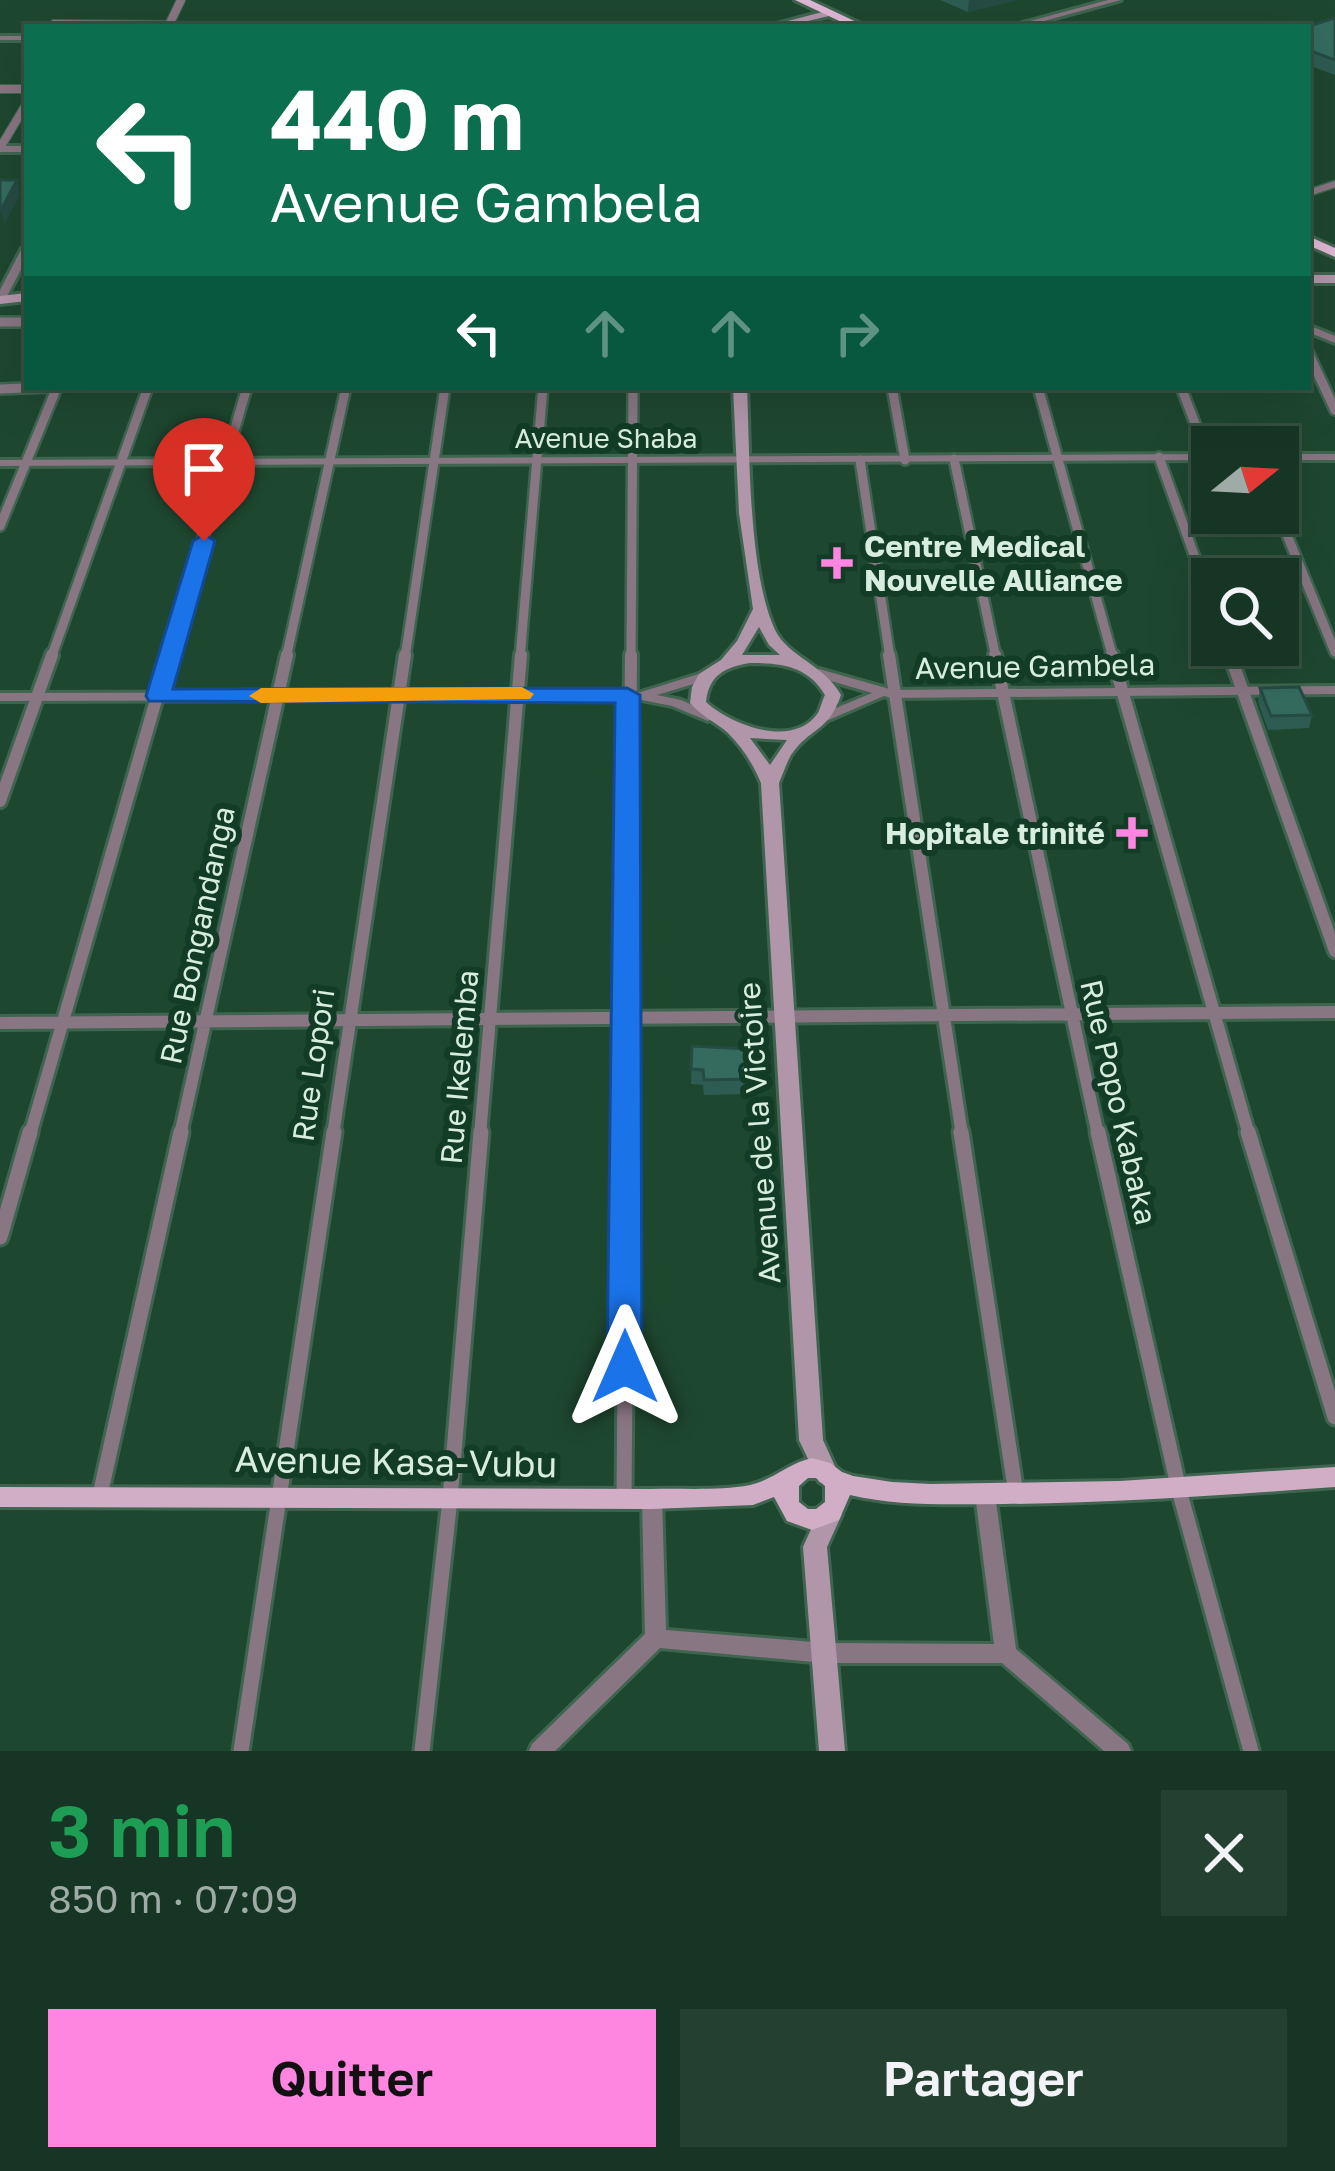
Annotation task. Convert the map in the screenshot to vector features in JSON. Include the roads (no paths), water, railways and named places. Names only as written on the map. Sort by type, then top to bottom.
[{"type":"highway","points":[[784,0],[852,24]]},
{"type":"highway","points":[[801,0],[838,24]]},
{"type":"main road","points":[[782,24],[823,14]]},
{"type":"main road","points":[[740,390],[759,611],[770,637],[798,663]]},
{"type":"main road","points":[[759,611],[745,643],[727,663],[705,676],[697,689],[698,704],[708,717],[735,731],[772,735],[816,723]]},
{"type":"main road","points":[[727,663],[769,657],[798,663],[819,673],[833,695],[816,723],[784,753],[770,783]]},
{"type":"main road","points":[[735,731],[757,756],[770,783]]},
{"type":"main road","name":"Avenue de la Victoire","points":[[770,783],[811,1440],[832,1493]]},
{"type":"main road","points":[[811,1440],[790,1492],[815,1547],[832,1751]]},
{"type":"main road","points":[[790,1492],[810,1470],[832,1493]]},
{"type":"main road","points":[[790,1492],[806,1517],[832,1493],[1179,1490],[1335,1477]]},
{"type":"main road","name":"Avenue Kasa-Vubu","points":[[0,1497],[652,1499],[790,1492]]},
{"type":"main road","points":[[815,1547],[832,1493]]},
{"type":"street","points":[[1024,24],[1117,0]]},
{"type":"street","points":[[0,148],[24,108]]},
{"type":"street","points":[[0,300],[24,254]]},
{"type":"street","points":[[1311,358],[1335,410]]},
{"type":"street","points":[[0,526],[51,390]]},
{"type":"street","points":[[0,801],[147,390]]},
{"type":"street","points":[[0,1237],[246,390]]},
{"type":"street","name":"Rue Bongandanga","points":[[100,1495],[345,390]]},
{"type":"street","name":"Rue Lopori","points":[[241,1751],[445,390]]},
{"type":"street","name":"Rue Ikelemba","points":[[426,1748],[543,390]]},
{"type":"street","points":[[624,1499],[633,390]]},
{"type":"street","points":[[893,390],[905,460]]},
{"type":"street","points":[[1039,390],[1210,1012],[1335,1417]]},
{"type":"street","points":[[1182,390],[1197,426]]},
{"type":"street","name":"Avenue Shaba","points":[[0,463],[1191,457]]},
{"type":"street","points":[[1299,457],[1335,457]]},
{"type":"street","points":[[1159,458],[1195,558]]},
{"type":"street","name":"Rue Popo Kabaka","points":[[954,459],[1071,1015],[1179,1490],[1250,1751]]},
{"type":"street","points":[[860,460],[886,694],[943,1016],[1016,1494]]},
{"type":"street","points":[[1287,534],[1335,652]]},
{"type":"street","points":[[1234,666],[1335,950]]},
{"type":"street","points":[[819,673],[886,694]]},
{"type":"street","points":[[632,695],[705,676]]},
{"type":"street","name":"Avenue Gambela","points":[[886,694],[1335,690]]},
{"type":"street","points":[[816,723],[886,694]]},
{"type":"street","points":[[0,697],[632,695],[676,703],[708,717]]},
{"type":"street","points":[[0,1023],[1335,1012]]},
{"type":"street","points":[[986,1494],[1006,1654]]},
{"type":"street","points":[[540,1751],[656,1638],[652,1499]]},
{"type":"street","points":[[656,1638],[825,1653],[1006,1654],[1120,1751]]},
{"type":"place","name":"Centre Medical Nouvelle Alliance","points":[[837,563]]},
{"type":"place","name":"Hopitale trinité","points":[[1132,833]]}]
